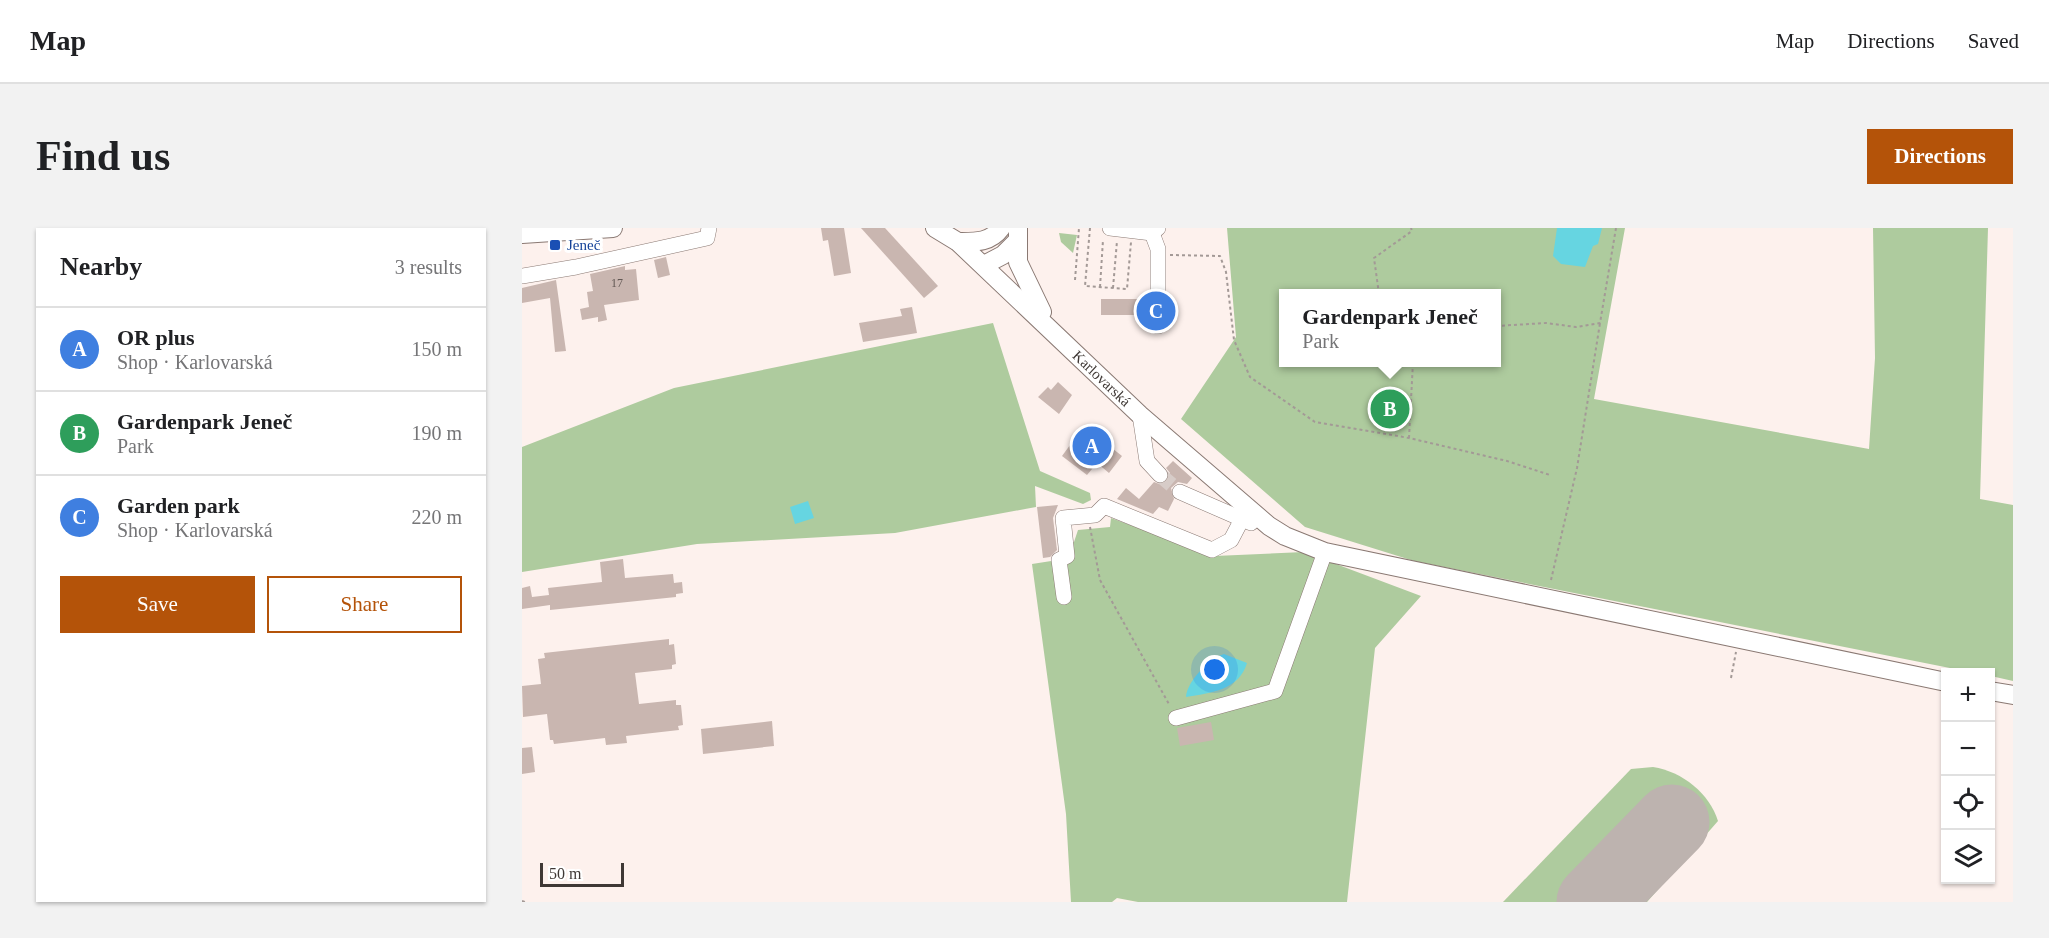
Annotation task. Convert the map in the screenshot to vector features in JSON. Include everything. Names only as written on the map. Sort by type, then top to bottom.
[{"type":"main road","points":[[522,234],[613,228]]},
{"type":"main road","name":"Karlovarská","points":[[935,228],[958,242],[1050,326],[1081,360],[1140,415],[1269,526],[1285,537],[1325,552],[1941,681]]},
{"type":"main road","points":[[958,242],[978,242],[998,233]]},
{"type":"main road","points":[[984,265],[998,233]]},
{"type":"main road","points":[[984,265],[1003,255],[1018,234]]},
{"type":"main road","points":[[1018,234],[1018,262],[1028,287],[1050,326]]},
{"type":"main road","points":[[1995,692],[2013,695]]},
{"type":"street","points":[[522,276],[586,265],[707,238],[709,228]]},
{"type":"street","points":[[1116,232],[1155,230],[1158,255],[1158,326]]},
{"type":"street","points":[[1140,415],[1147,461],[1161,475]]},
{"type":"street","points":[[1180,492],[1256,525],[1269,526]]},
{"type":"street","points":[[1064,597],[1059,560],[1067,556],[1063,518],[1095,515],[1104,506],[1212,550],[1231,540],[1242,519]]},
{"type":"street","points":[[1180,717],[1275,691],[1325,552]]},
{"type":"path","points":[[1075,280],[1079,228]]},
{"type":"path","points":[[1090,228],[1085,286],[1127,289],[1116,232]]},
{"type":"path","points":[[1378,289],[1374,258],[1412,231],[1411,228]]},
{"type":"path","points":[[1551,580],[1577,468],[1616,228]]},
{"type":"path","points":[[1100,287],[1116,232]]},
{"type":"path","points":[[1113,288],[1116,232]]},
{"type":"path","points":[[1158,255],[1220,256],[1226,272],[1234,340],[1250,377],[1315,422],[1409,438],[1507,461],[1550,475]]},
{"type":"path","points":[[1501,326],[1546,323],[1576,327],[1600,323]]},
{"type":"path","points":[[1409,438],[1413,367]]},
{"type":"path","points":[[1088,515],[1100,580],[1172,709],[1180,717]]},
{"type":"path","points":[[1731,678],[1739,640]]},
{"type":"green space","points":[[1227,228],[1625,228],[1594,399],[1869,449],[1875,358],[1873,228],[1988,228],[1980,499],[2013,505],[2013,681],[1995,677],[1995,668],[1950,668],[1414,561],[1305,527],[1181,419],[1236,337]]},
{"type":"green space","points":[[1059,233],[1077,235],[1073,253],[1061,242]]},
{"type":"green space","points":[[993,323],[1040,471],[1090,493],[1091,500],[1083,504],[1035,486],[1036,507],[895,533],[697,544],[522,572],[522,447],[674,388]]},
{"type":"green space","points":[[1111,518],[1215,556],[1304,552],[1421,596],[1375,648],[1347,902],[1138,902],[1117,898],[1112,902],[1071,902],[1066,814],[1032,564],[1064,559],[1067,544],[1074,542],[1078,530],[1110,527]]},
{"type":"green space","points":[[1653,767],[1675,774],[1693,785],[1708,801],[1718,821],[1647,902],[1503,902],[1631,769]]},
{"type":"water","points":[[1557,228],[1602,228],[1598,244],[1593,246],[1585,267],[1561,264],[1553,256]]},
{"type":"water","points":[[808,501],[814,518],[795,524],[790,507]]},
{"type":"water","points":[[1224,654],[1247,663],[1238,679],[1223,689],[1186,697],[1190,684],[1200,671],[1212,660]]},
{"type":"building","points":[[821,228],[844,228],[851,273],[834,276],[828,240],[823,241]]},
{"type":"building","points":[[861,228],[885,228],[938,286],[924,298]]},
{"type":"building","points":[[666,257],[670,275],[658,278],[654,260]]},
{"type":"building","points":[[625,266],[625,270],[636,269],[639,300],[604,305],[607,320],[598,322],[598,317],[582,320],[580,309],[589,307],[587,292],[593,291],[590,274]]},
{"type":"building","points":[[556,280],[566,351],[555,352],[550,298],[522,303],[522,288]]},
{"type":"building","points":[[1101,299],[1144,299],[1144,315],[1101,315]]},
{"type":"building","points":[[912,307],[917,333],[863,342],[859,323],[902,316],[900,309]]},
{"type":"building","points":[[1058,382],[1072,395],[1059,414],[1038,397],[1048,387],[1051,390]]},
{"type":"building","points":[[1084,426],[1122,456],[1109,473],[1097,463],[1087,475],[1062,456]]},
{"type":"building","points":[[1173,461],[1192,478],[1187,484],[1178,482],[1171,488],[1174,499],[1168,511],[1159,507],[1153,514],[1117,499],[1126,488],[1139,499],[1154,482],[1162,485],[1170,473],[1166,468]]},
{"type":"building","points":[[1058,505],[1053,518],[1057,550],[1050,557],[1043,558],[1037,507]]},
{"type":"building","points":[[623,559],[625,578],[673,574],[674,583],[682,582],[683,593],[676,594],[676,597],[550,610],[550,605],[522,609],[522,588],[530,586],[532,597],[549,595],[548,588],[602,582],[600,562]]},
{"type":"building","points":[[669,639],[669,645],[674,644],[676,664],[672,665],[672,669],[635,673],[639,704],[676,700],[676,705],[681,705],[683,725],[678,726],[679,730],[626,736],[627,743],[606,745],[605,738],[554,744],[553,740],[550,740],[547,714],[523,717],[522,686],[541,684],[538,659],[545,658],[544,653]]},
{"type":"building","points":[[772,721],[774,746],[703,754],[701,729]]},
{"type":"building","points":[[1211,722],[1214,740],[1180,746],[1177,728]]},
{"type":"building","points":[[532,747],[535,772],[522,774],[522,748]]},
{"type":"runway","points":[[1594,902],[1672,822]]},
{"type":"tunnel","points":[[1160,475],[1180,492]]},
{"type":"place","name":"Jeneč","points":[[555,245]]},
{"type":"place","name":"Garden park","points":[[1156,311]]},
{"type":"place","name":"Gardenpark Jeneč","points":[[1390,409]]},
{"type":"place","name":"OR plus","points":[[1092,446]]}]
